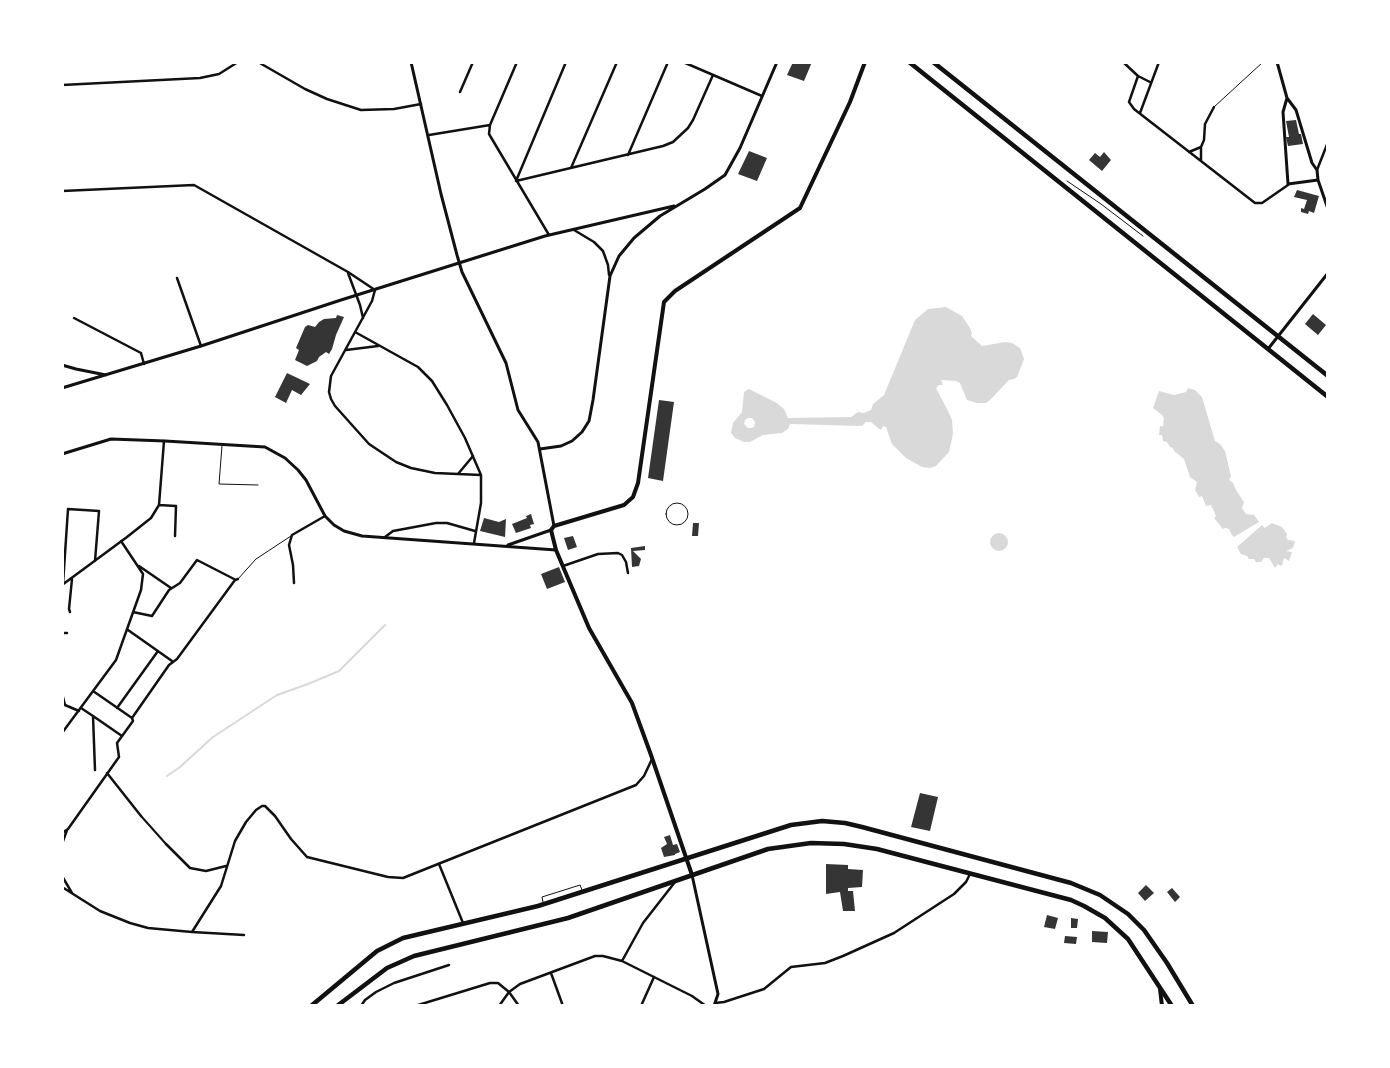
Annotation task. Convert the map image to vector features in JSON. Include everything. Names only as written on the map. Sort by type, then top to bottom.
[{"type":"main road","points":[[692,875],[632,703],[589,628],[556,550],[551,530],[554,526],[624,504],[633,497],[638,483],[664,302],[675,291],[800,208],[867,62]]},
{"type":"main road","points":[[909,62],[1328,397]]},
{"type":"main road","points":[[933,62],[1328,376]]},
{"type":"main road","points":[[311,1006],[364,961],[388,944],[403,938],[544,905],[791,825],[812,821],[834,821],[1085,888],[1115,904],[1144,930],[1193,1006]]},
{"type":"main road","points":[[337,1006],[387,968],[414,956],[558,921],[768,850],[811,843],[860,845],[1071,900],[1097,913],[1128,939],[1172,1006]]},
{"type":"main road","points":[[1158,984],[1162,1006]]},
{"type":"street","points":[[62,85],[200,78],[220,74],[238,62]]},
{"type":"street","points":[[258,62],[305,89],[327,99],[361,110],[421,104]]},
{"type":"street","points":[[412,62],[441,194],[459,263],[506,363],[518,410],[538,442],[554,526]]},
{"type":"street","points":[[460,92],[473,62]]},
{"type":"street","points":[[517,62],[490,125],[490,134],[549,235]]},
{"type":"street","points":[[516,181],[566,62]]},
{"type":"street","points":[[571,168],[617,62]]},
{"type":"street","points":[[628,155],[668,62]]},
{"type":"street","points":[[683,62],[763,96]]},
{"type":"street","points":[[540,450],[560,446],[572,441],[582,432],[589,421],[594,400],[612,268],[626,246],[647,225],[674,206],[706,189],[729,170],[777,62]]},
{"type":"street","points":[[1123,62],[1138,76],[1151,82]]},
{"type":"street","points":[[1140,114],[1158,62]]},
{"type":"street","points":[[1278,62],[1287,98],[1296,110],[1328,209]]},
{"type":"street","points":[[516,181],[666,146],[681,136],[693,120],[713,75]]},
{"type":"street","points":[[1138,76],[1129,102],[1134,109],[1255,203],[1259,204],[1288,184],[1318,180]]},
{"type":"street","points":[[1287,98],[1283,112],[1288,184]]},
{"type":"street","points":[[1201,161],[1201,147],[1204,140],[1205,124],[1214,107]]},
{"type":"street","points":[[428,135],[490,125]]},
{"type":"street","points":[[1316,170],[1328,142]]},
{"type":"street","points":[[1189,152],[1201,147]]},
{"type":"street","points":[[62,191],[194,185],[348,272],[375,290]]},
{"type":"street","points":[[62,388],[109,375],[549,235],[674,206]]},
{"type":"street","points":[[572,229],[589,238],[603,251],[610,276]]},
{"type":"street","points":[[348,272],[363,319]]},
{"type":"street","points":[[1268,349],[1328,273]]},
{"type":"street","points":[[177,278],[201,346]]},
{"type":"street","points":[[375,290],[363,319],[331,376],[329,392],[331,400],[373,448],[402,465],[422,471],[481,475]]},
{"type":"street","points":[[74,318],[141,354],[144,364]]},
{"type":"street","points":[[355,332],[412,364],[432,380],[465,438],[481,475],[481,503],[474,543]]},
{"type":"street","points":[[346,350],[379,346]]},
{"type":"street","points":[[62,365],[109,375]]},
{"type":"street","points":[[62,454],[111,440],[266,447],[285,458],[305,478],[324,516],[344,531],[362,536],[556,550]]},
{"type":"street","points":[[63,585],[150,519],[159,505],[164,441]]},
{"type":"street","points":[[457,474],[473,456]]},
{"type":"street","points":[[159,505],[176,506],[175,536]]},
{"type":"street","points":[[63,585],[68,509],[99,511],[96,561]]},
{"type":"street","points":[[294,584],[289,545],[292,536],[324,516]]},
{"type":"street","points":[[385,537],[393,531],[436,523],[475,531]]},
{"type":"street","points":[[507,545],[551,530]]},
{"type":"street","points":[[62,733],[116,660],[128,630],[143,581],[143,574],[122,542]]},
{"type":"street","points":[[563,566],[598,554],[618,553],[622,555],[626,562],[628,573]]},
{"type":"street","points":[[62,844],[68,829],[119,757],[117,743],[132,719],[172,661],[177,659],[236,579],[197,560],[180,583],[171,588],[152,616],[133,612]]},
{"type":"street","points":[[138,565],[171,588]]},
{"type":"street","points":[[70,612],[72,579]]},
{"type":"street","points":[[128,630],[172,661]]},
{"type":"street","points":[[62,633],[67,633]]},
{"type":"street","points":[[117,708],[158,651]]},
{"type":"street","points":[[93,691],[132,719]]},
{"type":"street","points":[[62,693],[65,705],[73,710],[80,709],[93,716],[122,736]]},
{"type":"street","points":[[93,716],[95,770]]},
{"type":"street","points":[[192,932],[221,886],[235,841],[246,822],[256,810],[265,806],[307,857],[388,877],[403,878],[636,785],[644,776],[652,758]]},
{"type":"street","points":[[107,773],[141,816],[190,868],[206,870],[226,866]]},
{"type":"street","points":[[62,833],[68,829]]},
{"type":"street","points":[[439,864],[463,924]]},
{"type":"street","points":[[715,1004],[764,989],[791,967],[825,963],[894,933],[954,894],[966,882],[970,874]]},
{"type":"street","points":[[692,875],[718,994],[715,1004]]},
{"type":"street","points":[[62,876],[73,894]]},
{"type":"street","points":[[622,961],[643,923],[675,881]]},
{"type":"street","points":[[62,887],[100,911],[148,928],[244,935]]},
{"type":"street","points":[[499,1006],[509,992],[520,984],[595,956],[622,961],[692,996],[706,1006]]},
{"type":"street","points":[[361,1006],[365,1000],[376,992],[394,983],[449,965]]},
{"type":"street","points":[[551,973],[563,1006]]},
{"type":"street","points":[[641,1006],[654,977]]},
{"type":"street","points":[[415,1006],[490,983],[498,983],[509,992],[519,1006]]},
{"type":"lane","points":[[1214,107],[1264,62]]},
{"type":"lane","points":[[222,444],[219,484],[258,486]]},
{"type":"lane","points":[[236,579],[256,559],[292,536]]},
{"type":"lane","points":[[544,905],[542,897],[580,885],[583,893]]},
{"type":"path","points":[[1062,178],[1101,204],[1147,240]]},
{"type":"path","points":[[678,503],[684,506],[687,516],[684,521],[678,524],[668,520],[666,514],[671,505],[678,503]]},
{"type":"shaded area","points":[[946,307],[962,316],[970,328],[971,336],[982,346],[1005,342],[1012,343],[1020,348],[1024,359],[1017,377],[1009,380],[986,403],[967,400],[960,383],[941,380],[943,385],[939,385],[936,388],[952,420],[953,434],[949,452],[936,466],[930,468],[922,467],[906,458],[892,444],[886,427],[883,426],[881,430],[871,422],[866,422],[862,426],[790,424],[788,429],[782,433],[763,435],[750,442],[744,442],[735,438],[731,433],[733,423],[742,412],[744,392],[749,389],[777,403],[784,409],[788,418],[851,417],[858,412],[864,413],[871,410],[873,404],[884,395],[915,320],[928,309]],"holes":[[[752,418],[755,422],[754,427],[748,428],[744,424],[745,420]]]},
{"type":"shaded area","points":[[1188,388],[1195,390],[1202,397],[1215,441],[1225,451],[1231,476],[1229,480],[1233,483],[1244,502],[1242,508],[1246,514],[1254,515],[1259,522],[1234,537],[1229,529],[1223,529],[1214,518],[1216,516],[1211,505],[1206,506],[1202,496],[1199,497],[1195,490],[1197,482],[1190,477],[1184,459],[1167,442],[1163,441],[1162,435],[1159,435],[1160,426],[1163,426],[1164,418],[1153,408],[1159,391],[1174,395],[1186,392]]},
{"type":"shaded area","points":[[1272,523],[1282,527],[1287,534],[1288,540],[1295,541],[1293,548],[1286,551],[1292,552],[1289,561],[1284,558],[1282,565],[1278,564],[1275,568],[1269,558],[1256,562],[1254,559],[1249,559],[1241,554],[1237,547],[1262,525],[1265,528]]},
{"type":"shaded area","points":[[999,533],[1007,538],[1008,542],[1003,550],[999,551],[991,546],[990,542],[995,534]]},
{"type":"building","points":[[793,62],[812,62],[804,81],[787,75]]},
{"type":"building","points":[[1296,120],[1303,144],[1288,146],[1286,137],[1289,137],[1286,121]]},
{"type":"building","points":[[749,151],[767,158],[757,181],[738,174]]},
{"type":"building","points":[[1104,152],[1111,160],[1102,171],[1089,160],[1095,153],[1100,157]]},
{"type":"building","points":[[1297,190],[1319,196],[1314,213],[1309,211],[1308,214],[1301,212],[1301,208],[1304,209],[1307,200],[1294,197]]},
{"type":"building","points":[[1313,314],[1326,325],[1318,335],[1305,324]]},
{"type":"building","points":[[337,315],[344,317],[329,354],[326,352],[317,361],[307,366],[295,360],[299,350],[296,348],[305,327],[308,325],[315,327],[324,319],[336,318]]},
{"type":"building","points":[[287,373],[310,384],[301,395],[292,390],[286,403],[275,397]]},
{"type":"building","points":[[659,400],[674,402],[663,481],[648,478]]},
{"type":"building","points":[[531,514],[534,524],[530,525],[531,528],[516,533],[512,524],[527,518],[526,516]]},
{"type":"building","points":[[484,518],[499,522],[506,519],[505,537],[480,531]]},
{"type":"building","points":[[693,523],[699,523],[698,536],[692,536]]},
{"type":"building","points":[[573,536],[577,547],[568,550],[564,538]]},
{"type":"building","points":[[645,546],[645,550],[633,551],[641,559],[639,566],[632,567],[631,548]]},
{"type":"building","points":[[559,567],[565,582],[547,589],[541,574]]},
{"type":"building","points":[[920,793],[938,797],[930,831],[911,827]]},
{"type":"building","points":[[670,835],[673,845],[677,844],[680,852],[664,857],[661,848],[667,844],[664,837]]},
{"type":"building","points":[[826,864],[848,865],[848,869],[863,870],[862,887],[848,888],[848,891],[853,891],[855,911],[843,911],[840,892],[826,894]]},
{"type":"building","points":[[1146,885],[1154,893],[1145,901],[1138,893]]},
{"type":"building","points":[[1172,888],[1180,897],[1175,902],[1167,892]]},
{"type":"building","points":[[1047,915],[1058,918],[1055,929],[1044,927]]},
{"type":"building","points":[[1071,918],[1078,919],[1077,928],[1071,928]]},
{"type":"building","points":[[1092,931],[1108,932],[1107,943],[1092,942]]},
{"type":"building","points":[[1065,936],[1077,937],[1076,944],[1064,943]]},
{"type":"waterway","points":[[167,776],[180,767],[213,737],[277,695],[339,671],[385,625]]}]
